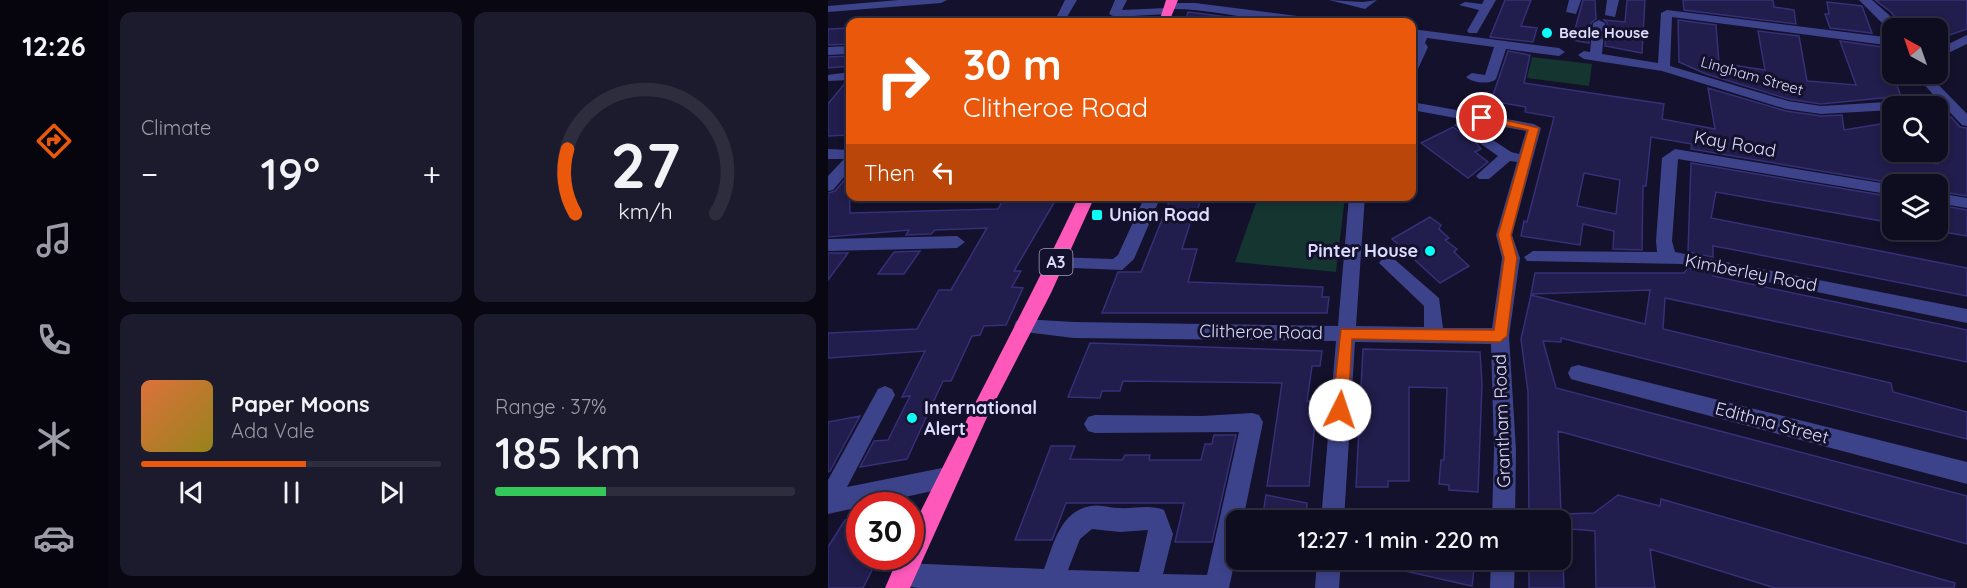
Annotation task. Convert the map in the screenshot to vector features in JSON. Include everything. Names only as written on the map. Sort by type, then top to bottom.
[{"type":"highway","name":"A3","points":[[900,582],[947,478],[1085,201]]},
{"type":"street","points":[[828,9],[941,0]]},
{"type":"street","points":[[1061,18],[1071,0]]},
{"type":"street","points":[[1121,0],[1115,14],[1211,4],[1296,18]]},
{"type":"street","points":[[1335,0],[1365,6],[1371,0]]},
{"type":"street","points":[[1572,12],[1575,0]]},
{"type":"street","points":[[1611,15],[1612,0]]},
{"type":"street","points":[[1865,0],[1886,18]]},
{"type":"street","points":[[1464,6],[1488,4]]},
{"type":"street","points":[[1472,35],[1488,4]]},
{"type":"street","points":[[1664,68],[1667,13],[1882,41]]},
{"type":"street","name":"Lingham Street","points":[[1599,23],[1590,56],[1664,68],[1786,105],[1821,110],[1882,106]]},
{"type":"street","points":[[1416,60],[1422,47],[1418,44],[1417,34],[1472,35],[1501,44],[1559,52]]},
{"type":"street","points":[[1948,49],[1967,39]]},
{"type":"street","points":[[1472,77],[1490,79],[1501,44]]},
{"type":"street","points":[[828,51],[846,50]]},
{"type":"street","points":[[1931,84],[1942,96]]},
{"type":"street","points":[[1948,102],[1967,122]]},
{"type":"street","name":"Grantham Road","points":[[1416,107],[1534,128],[1504,235],[1511,258],[1500,336],[1505,450],[1504,510]]},
{"type":"street","points":[[1461,125],[1507,156],[1526,159]]},
{"type":"street","points":[[828,154],[846,154]]},
{"type":"street","name":"Kay Road","points":[[1667,257],[1664,241],[1669,158],[1675,154],[1882,188]]},
{"type":"street","points":[[1484,176],[1507,156]]},
{"type":"street","points":[[828,186],[846,166]]},
{"type":"street","points":[[1948,200],[1967,203]]},
{"type":"street","points":[[1055,263],[1116,265],[1125,259],[1151,201]]},
{"type":"street","points":[[1333,510],[1357,201]]},
{"type":"street","points":[[828,245],[957,242]]},
{"type":"street","name":"Kimberley Road","points":[[1533,257],[1590,260],[1667,257],[1967,316]]},
{"type":"street","points":[[1388,263],[1433,303],[1434,334]]},
{"type":"street","name":"Clitheroe Road","points":[[1023,326],[1074,330],[1500,336]]},
{"type":"street","name":"Edithna Street","points":[[1578,373],[1967,473]]},
{"type":"street","points":[[829,502],[844,469],[885,395]]},
{"type":"street","points":[[1095,424],[1202,425],[1211,422],[1252,422],[1217,588]]},
{"type":"street","points":[[829,502],[862,496],[880,489],[947,478]]},
{"type":"street","points":[[1052,582],[1071,531],[1080,521],[1092,517],[1120,520],[1156,518],[1161,534],[1148,584]]},
{"type":"street","points":[[1326,588],[1328,570]]},
{"type":"street","points":[[1502,588],[1503,570]]},
{"type":"street","points":[[900,582],[1052,582],[1211,588]]},
{"type":"green space","points":[[1532,57],[1592,64],[1589,86],[1527,78]]},
{"type":"green space","points":[[1257,201],[1345,201],[1336,272],[1235,262]]},
{"type":"building","points":[[1505,0],[1531,0],[1521,26],[1537,28],[1533,42],[1490,37]]},
{"type":"building","points":[[1583,0],[1595,0],[1596,19],[1591,23],[1589,43],[1572,40]]},
{"type":"building","points":[[1627,0],[1645,0],[1642,53],[1605,46],[1607,23],[1604,20],[1625,22]]},
{"type":"building","points":[[1683,0],[1773,0],[1774,7],[1794,10],[1796,24],[1684,10]]},
{"type":"building","points":[[1875,0],[1967,0],[1967,29],[1948,36],[1948,18],[1896,18]]},
{"type":"building","points":[[1827,2],[1862,6],[1872,33],[1830,28],[1825,14],[1829,14]]},
{"type":"building","points":[[1188,12],[1235,18],[1186,18]]},
{"type":"building","points":[[1678,20],[1716,25],[1719,63],[1765,70],[1758,31],[1799,36],[1807,81],[1856,85],[1840,41],[1882,47],[1882,84],[1896,84],[1901,96],[1882,96],[1882,98],[1821,104],[1788,99],[1706,74],[1679,62]]},
{"type":"building","points":[[846,28],[846,44],[828,45],[828,29]]},
{"type":"building","points":[[1508,51],[1530,55],[1524,83],[1664,104],[1662,119],[1715,129],[1708,88],[1786,111],[1821,116],[1842,115],[1844,130],[1882,124],[1882,162],[1938,164],[1938,162],[1948,162],[1948,117],[1951,117],[1960,127],[1967,128],[1967,196],[1948,193],[1948,174],[1882,174],[1882,181],[1691,149],[1692,144],[1651,137],[1646,186],[1643,186],[1642,250],[1613,249],[1614,231],[1583,224],[1580,245],[1521,236],[1524,221],[1527,222],[1554,117],[1525,112],[1526,107],[1491,101]],"holes":[[[1584,173],[1620,180],[1616,214],[1577,206]]]},
{"type":"building","points":[[846,56],[846,66],[828,68],[828,57]]},
{"type":"building","points":[[846,82],[846,135],[828,136],[828,104]]},
{"type":"building","points":[[1453,127],[1477,144],[1481,149],[1475,152],[1488,162],[1468,178],[1421,143]]},
{"type":"building","points":[[1691,163],[1882,195],[1882,221],[1716,192],[1711,218],[1967,268],[1967,296],[1713,246],[1713,257],[1688,252]]},
{"type":"building","points":[[846,178],[846,201],[850,201],[850,213],[998,209],[1002,201],[1055,201],[1014,271],[1021,271],[1012,287],[1023,288],[1006,325],[984,326],[980,335],[972,336],[951,381],[943,381],[907,459],[860,467],[874,441],[888,440],[910,396],[902,397],[925,351],[828,358],[828,333],[917,329],[939,290],[951,290],[987,228],[935,230],[931,234],[906,235],[909,230],[828,237],[828,193],[835,191]]},
{"type":"building","points":[[1169,201],[1200,201],[1195,217],[1192,217],[1182,249],[1197,249],[1188,282],[1323,287],[1322,297],[1329,297],[1327,313],[1102,313],[1118,272],[1141,272]]},
{"type":"building","points":[[1948,207],[1967,210],[1967,236],[1948,233]]},
{"type":"building","name":"Pinter House","points":[[1430,217],[1441,225],[1439,229],[1449,238],[1445,240],[1457,249],[1454,252],[1469,266],[1440,283],[1392,239]]},
{"type":"building","points":[[920,251],[904,274],[878,274],[894,252]]},
{"type":"building","points":[[828,253],[848,253],[828,280]]},
{"type":"building","points":[[1688,268],[1713,273],[1713,276],[1967,330],[1967,362],[1665,298],[1663,329],[1891,383],[1893,392],[1967,412],[1967,439],[1561,338],[1561,342],[1543,341],[1556,388],[1967,496],[1967,544],[1558,431],[1561,510],[1529,510],[1528,392],[1521,339],[1531,295],[1645,324],[1650,290],[1531,294],[1535,273],[1684,273]]},
{"type":"building","points":[[1090,343],[1322,351],[1320,366],[1312,366],[1307,401],[1317,401],[1309,486],[1267,486],[1282,383],[1123,381],[1120,391],[1102,391],[1100,398],[1068,397]]},
{"type":"building","points":[[1363,349],[1480,352],[1482,384],[1478,492],[1449,490],[1449,485],[1439,484],[1441,460],[1444,460],[1447,388],[1409,387],[1409,481],[1388,481],[1388,487],[1356,487]]},
{"type":"building","points":[[860,416],[830,471],[828,472],[828,422]]},
{"type":"building","points":[[1214,435],[1236,435],[1212,542],[1175,542],[1184,503],[1066,503],[1052,540],[1015,540],[1051,446],[1075,446],[1070,459],[1122,460],[1125,455],[1150,455],[1149,460],[1201,460],[1205,444],[1212,444]]},
{"type":"building","points":[[1266,495],[1307,503],[1307,510],[1264,510]]},
{"type":"building","points":[[1618,495],[1660,506],[1661,499],[1955,583],[1954,588],[1775,588],[1650,549],[1655,588],[1596,588],[1595,531],[1571,529],[1571,514],[1594,513]]},
{"type":"building","points":[[845,520],[846,570],[872,570],[863,588],[828,588],[828,547]]},
{"type":"building","points":[[1400,570],[1474,570],[1472,586]]},
{"type":"building","points":[[1529,570],[1563,570],[1564,588],[1529,588]]},
{"type":"place","name":"Beale House","points":[[1547,33]]},
{"type":"place","name":"Union Road","points":[[1097,215]]},
{"type":"place","name":"Pinter House","points":[[1430,251]]},
{"type":"place","name":"International Alert","points":[[912,418]]},
{"type":"route","points":[[1340,410],[1346,333],[1500,336],[1511,258],[1504,235],[1534,128],[1482,118]]}]
